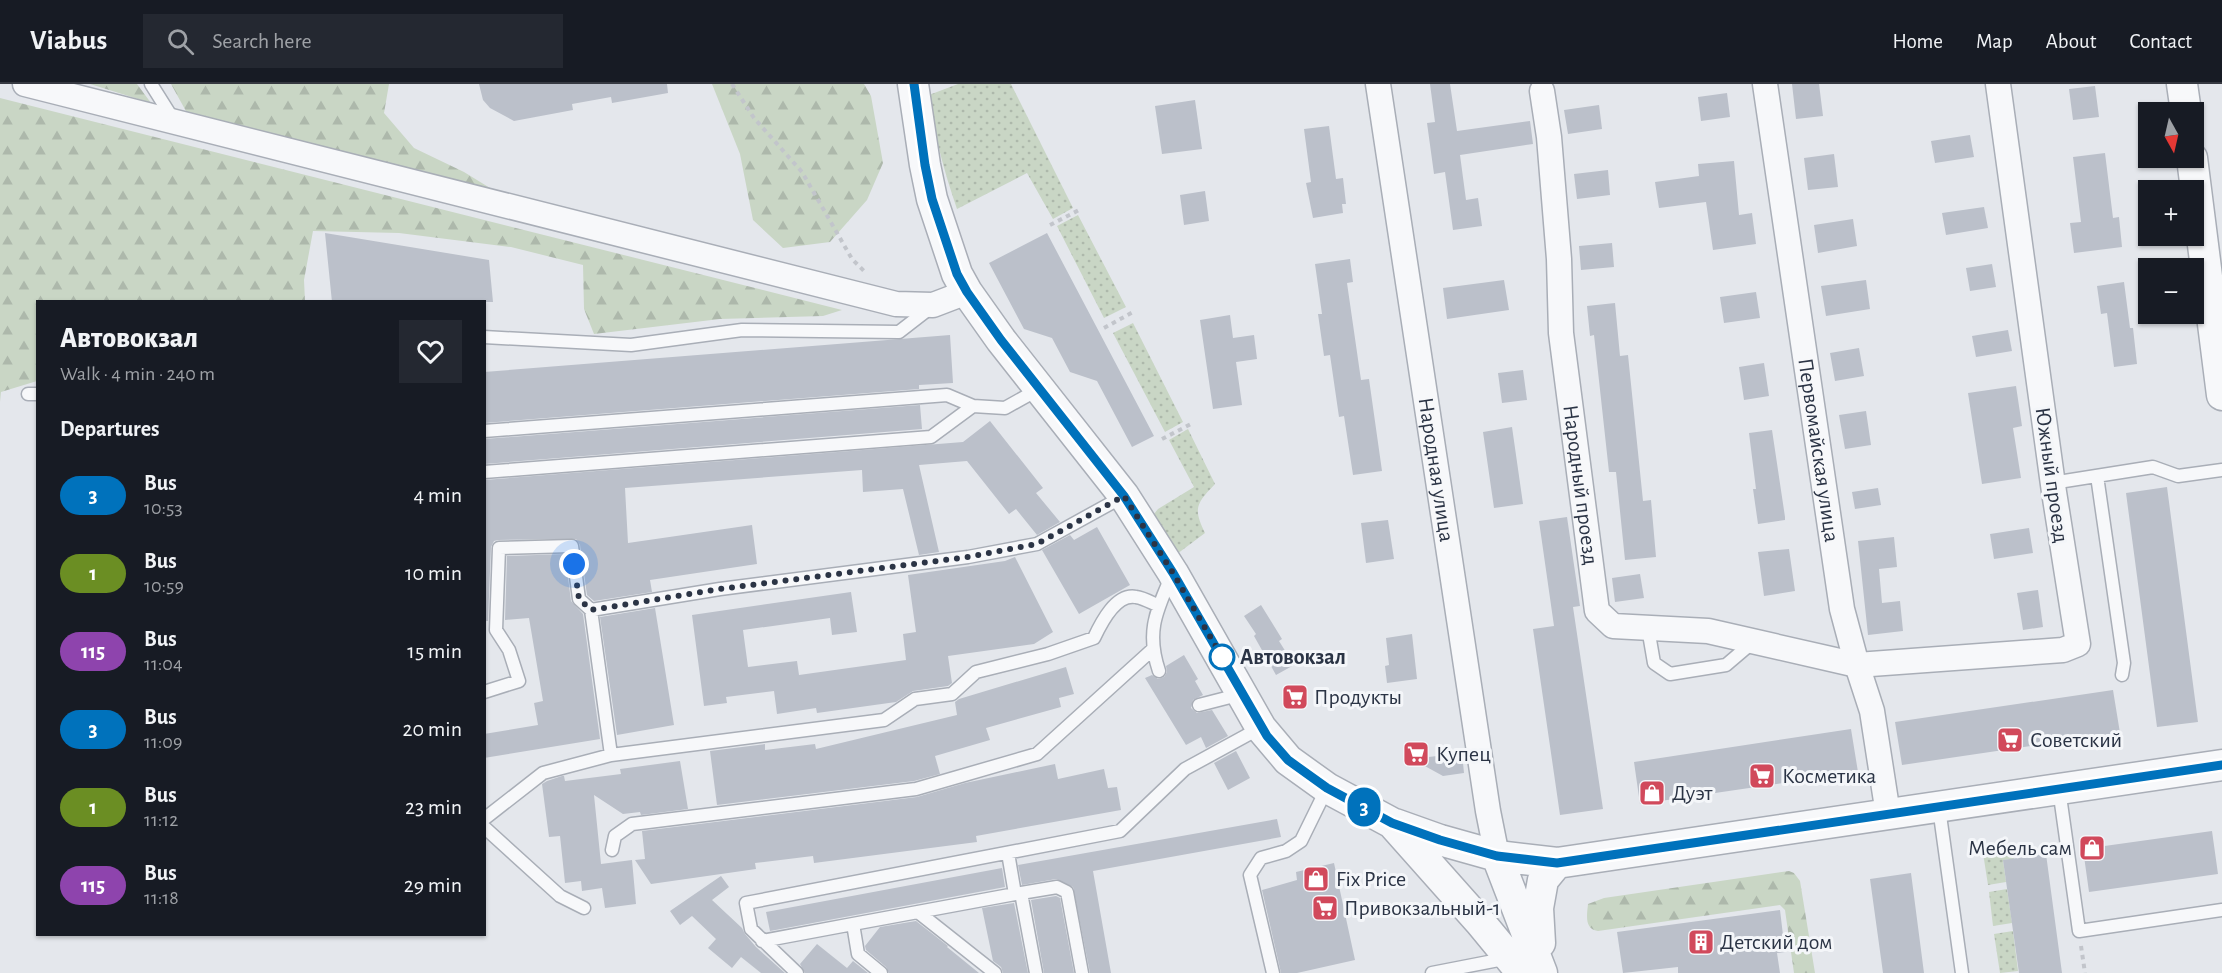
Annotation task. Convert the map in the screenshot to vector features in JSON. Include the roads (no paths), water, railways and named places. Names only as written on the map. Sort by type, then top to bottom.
[{"type":"street","points":[[25,84],[896,304],[933,305],[967,292]]},
{"type":"street","points":[[914,84],[932,199],[957,274],[967,292],[1001,340],[1124,496],[1173,573],[1261,728],[1288,760],[1327,788],[1392,823],[1440,840],[1497,856],[1557,863],[2222,765]]},
{"type":"street","name":"Народная улица","points":[[1378,84],[1460,633],[1497,856]]},
{"type":"street","name":"Первомайская улица","points":[[1765,84],[1842,609],[1872,711],[1888,814]]},
{"type":"street","name":"Южный проезд","points":[[1857,665],[2062,650],[2078,644],[2052,483],[1998,84]]},
{"type":"street","points":[[2182,84],[2185,102]]},
{"type":"street","name":"Народный проезд","points":[[1542,91],[1549,137],[1559,259],[1561,333],[1597,611],[1612,626],[1708,631],[1857,665]]},
{"type":"street","points":[[2193,168],[2222,395]]},
{"type":"street","points":[[1392,823],[1480,921],[1516,965]]},
{"type":"street","points":[[1497,856],[1542,973]]},
{"type":"street","points":[[1542,973],[1538,908],[1543,880],[1557,863]]},
{"type":"lane","points":[[151,84],[175,122]]},
{"type":"lane","points":[[486,337],[631,345],[742,330],[899,332],[933,305]]},
{"type":"lane","points":[[486,431],[947,395],[973,406],[1005,408],[1040,389]]},
{"type":"lane","points":[[486,472],[931,437],[973,406]]},
{"type":"lane","points":[[2052,483],[2153,467],[2178,476],[2222,470]]},
{"type":"lane","points":[[2097,476],[2124,663],[2122,675]]},
{"type":"lane","points":[[591,610],[720,589],[968,557],[1037,544],[1124,496]]},
{"type":"lane","points":[[486,691],[519,681],[510,650],[496,630],[499,548],[572,546],[579,599],[591,610],[611,755]]},
{"type":"lane","points":[[1159,671],[1153,649],[1152,626],[1173,573]]},
{"type":"lane","points":[[486,817],[543,773],[611,755],[884,720],[915,699],[952,694],[976,672],[1048,654],[1094,638],[1102,622],[1121,600],[1135,596],[1159,606]]},
{"type":"lane","points":[[1648,628],[1654,663],[1670,674],[1726,665],[1753,642]]},
{"type":"lane","points":[[612,850],[615,836],[632,824],[916,789],[1037,754],[1153,649]]},
{"type":"lane","points":[[1199,705],[1242,694]]},
{"type":"lane","points":[[797,973],[751,929],[746,903],[1120,831],[1185,769],[1261,728]]},
{"type":"lane","points":[[1273,973],[1250,875],[1261,858],[1286,851],[1301,841],[1327,788]]},
{"type":"lane","points":[[2059,789],[2079,931],[2222,910]]},
{"type":"lane","points":[[1939,807],[1962,973]]},
{"type":"lane","points":[[486,829],[560,896],[584,908]]},
{"type":"lane","points":[[1008,853],[1036,973]]},
{"type":"lane","points":[[762,941],[1057,887],[1067,892],[1082,973]]},
{"type":"lane","points":[[918,912],[995,973]]},
{"type":"lane","points":[[853,924],[858,954],[881,973]]},
{"type":"lane","points":[[1432,973],[1516,965]]},
{"type":"place","name":"Автовокзал","points":[[1222,657]]},
{"type":"place","name":"Продукты","points":[[1295,697]]},
{"type":"place","name":"Советский","points":[[2010,740]]},
{"type":"place","name":"Купец","points":[[1416,754]]},
{"type":"place","name":"Косметика","points":[[1762,776]]},
{"type":"place","name":"Дуэт","points":[[1652,793]]},
{"type":"place","name":"Мебель сам","points":[[2092,848]]},
{"type":"place","name":"Fix Price","points":[[1316,879]]},
{"type":"place","name":"Привокзальный-1","points":[[1325,908]]},
{"type":"place","name":"Детский дом","points":[[1701,942]]}]
